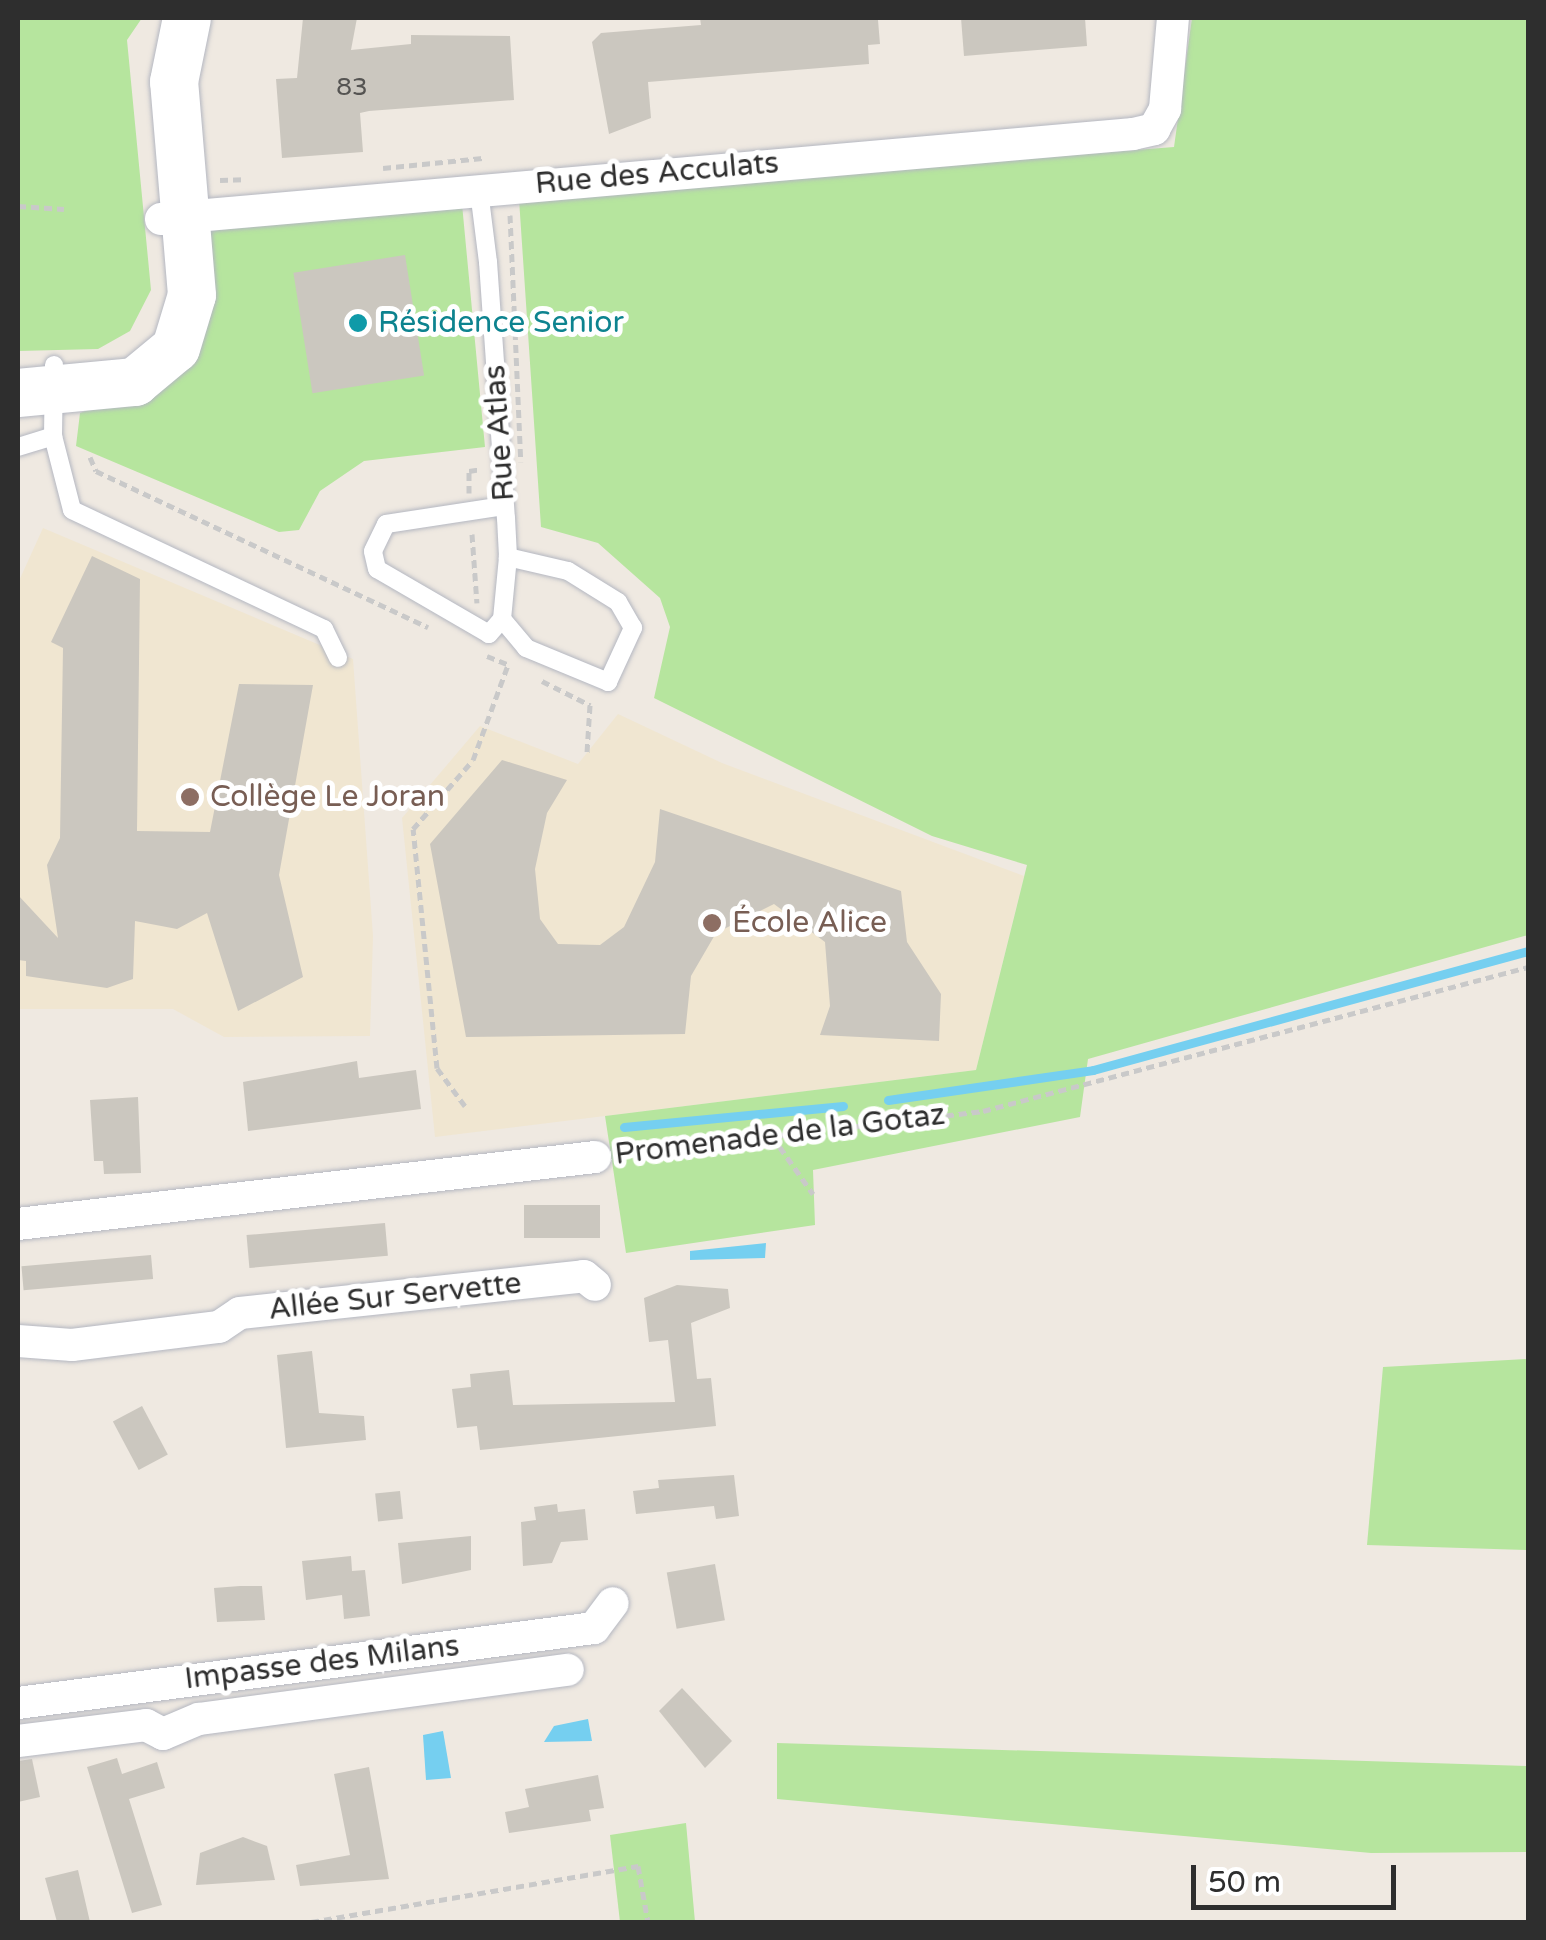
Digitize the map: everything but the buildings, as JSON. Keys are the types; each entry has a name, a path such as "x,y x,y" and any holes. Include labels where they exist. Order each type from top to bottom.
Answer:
{"main road":[{"path":"158,18 145,62 186,206"},
{"path":"39,390 135,382 176,348 192,294 174,82 187,18"}],"street":[{"name":"Rue des Acculats","path":"186,206 480,191 1154,129 1165,109 1173,18"},
{"name":"Promenade de la Gotaz","path":"18,1224 595,1157"},
{"name":"Allée Sur Servette","path":"18,1341 72,1345 218,1328 240,1312 584,1276 595,1285"},
{"name":"Impasse des Milans","path":"18,1703 576,1632 606,1620 613,1603"},
{"path":"18,1741 146,1725 164,1734 199,1719 568,1670"}],"lane":[{"name":"Rue Atlas","path":"480,191 508,557 502,620"},
{"path":"18,447 39,390"},
{"path":"39,390 72,510 324,629 338,658"},
{"path":"504,506 404,515 386,524 372,550 398,588 489,634 502,620 526,648 608,682 634,628 618,602 568,571 508,557"}],"path":[{"path":"368,174 486,158"},
{"path":"186,206 263,179"},
{"path":"18,206 64,209"},
{"path":"90,458 96,471 442,634"},
{"path":"474,650 590,705 587,752"},
{"path":"466,1106 437,1068 413,829 473,760 508,665"},
{"name":"Promenade de la Gotaz","path":"595,1157 983,1111 1528,967"},
{"path":"772,1136 814,1194"},
{"path":"310,1922 638,1866 648,1922"}],"shaded area":[{"name":"Collège Le Joran","path":"43,528 353,659 373,936 370,1036 224,1037 173,1009 18,1009 18,583"},
{"name":"École Alice","path":"618,714 722,763 1024,876 976,1070 435,1137 402,818 480,726 578,764"}],"green space":[{"path":"18,18 142,18 127,40 151,290 130,331 98,349 18,351"},
{"path":"1192,18 1528,18 1528,935 1088,1059 1080,1117 813,1170 815,1225 626,1253 605,1116 976,1070 1027,865 932,836 654,698 670,627 660,598 598,543 541,527 519,199 1174,147"},
{"path":"462,204 485,447 364,461 320,491 299,530 279,532 76,446 80,413 147,389 209,231"},
{"path":"1528,1359 1528,1550 1367,1545 1383,1367"},
{"path":"777,1743 1528,1766 1528,1852 1371,1853 777,1799"},
{"path":"686,1823 695,1922 620,1922 610,1835"}],"water":[{"path":"766,1243 765,1258 690,1260 690,1251"},
{"path":"588,1719 592,1741 544,1742 554,1726"},
{"path":"443,1731 451,1778 426,1780 423,1735"}],"waterway":[{"path":"888,1100 1093,1070 1528,951"},
{"path":"624,1127 843,1106"}],"place":[{"name":"Résidence Senior","path":"358,323"},
{"name":"Collège Le Joran","path":"190,797"},
{"name":"École Alice","path":"712,923"}]}
